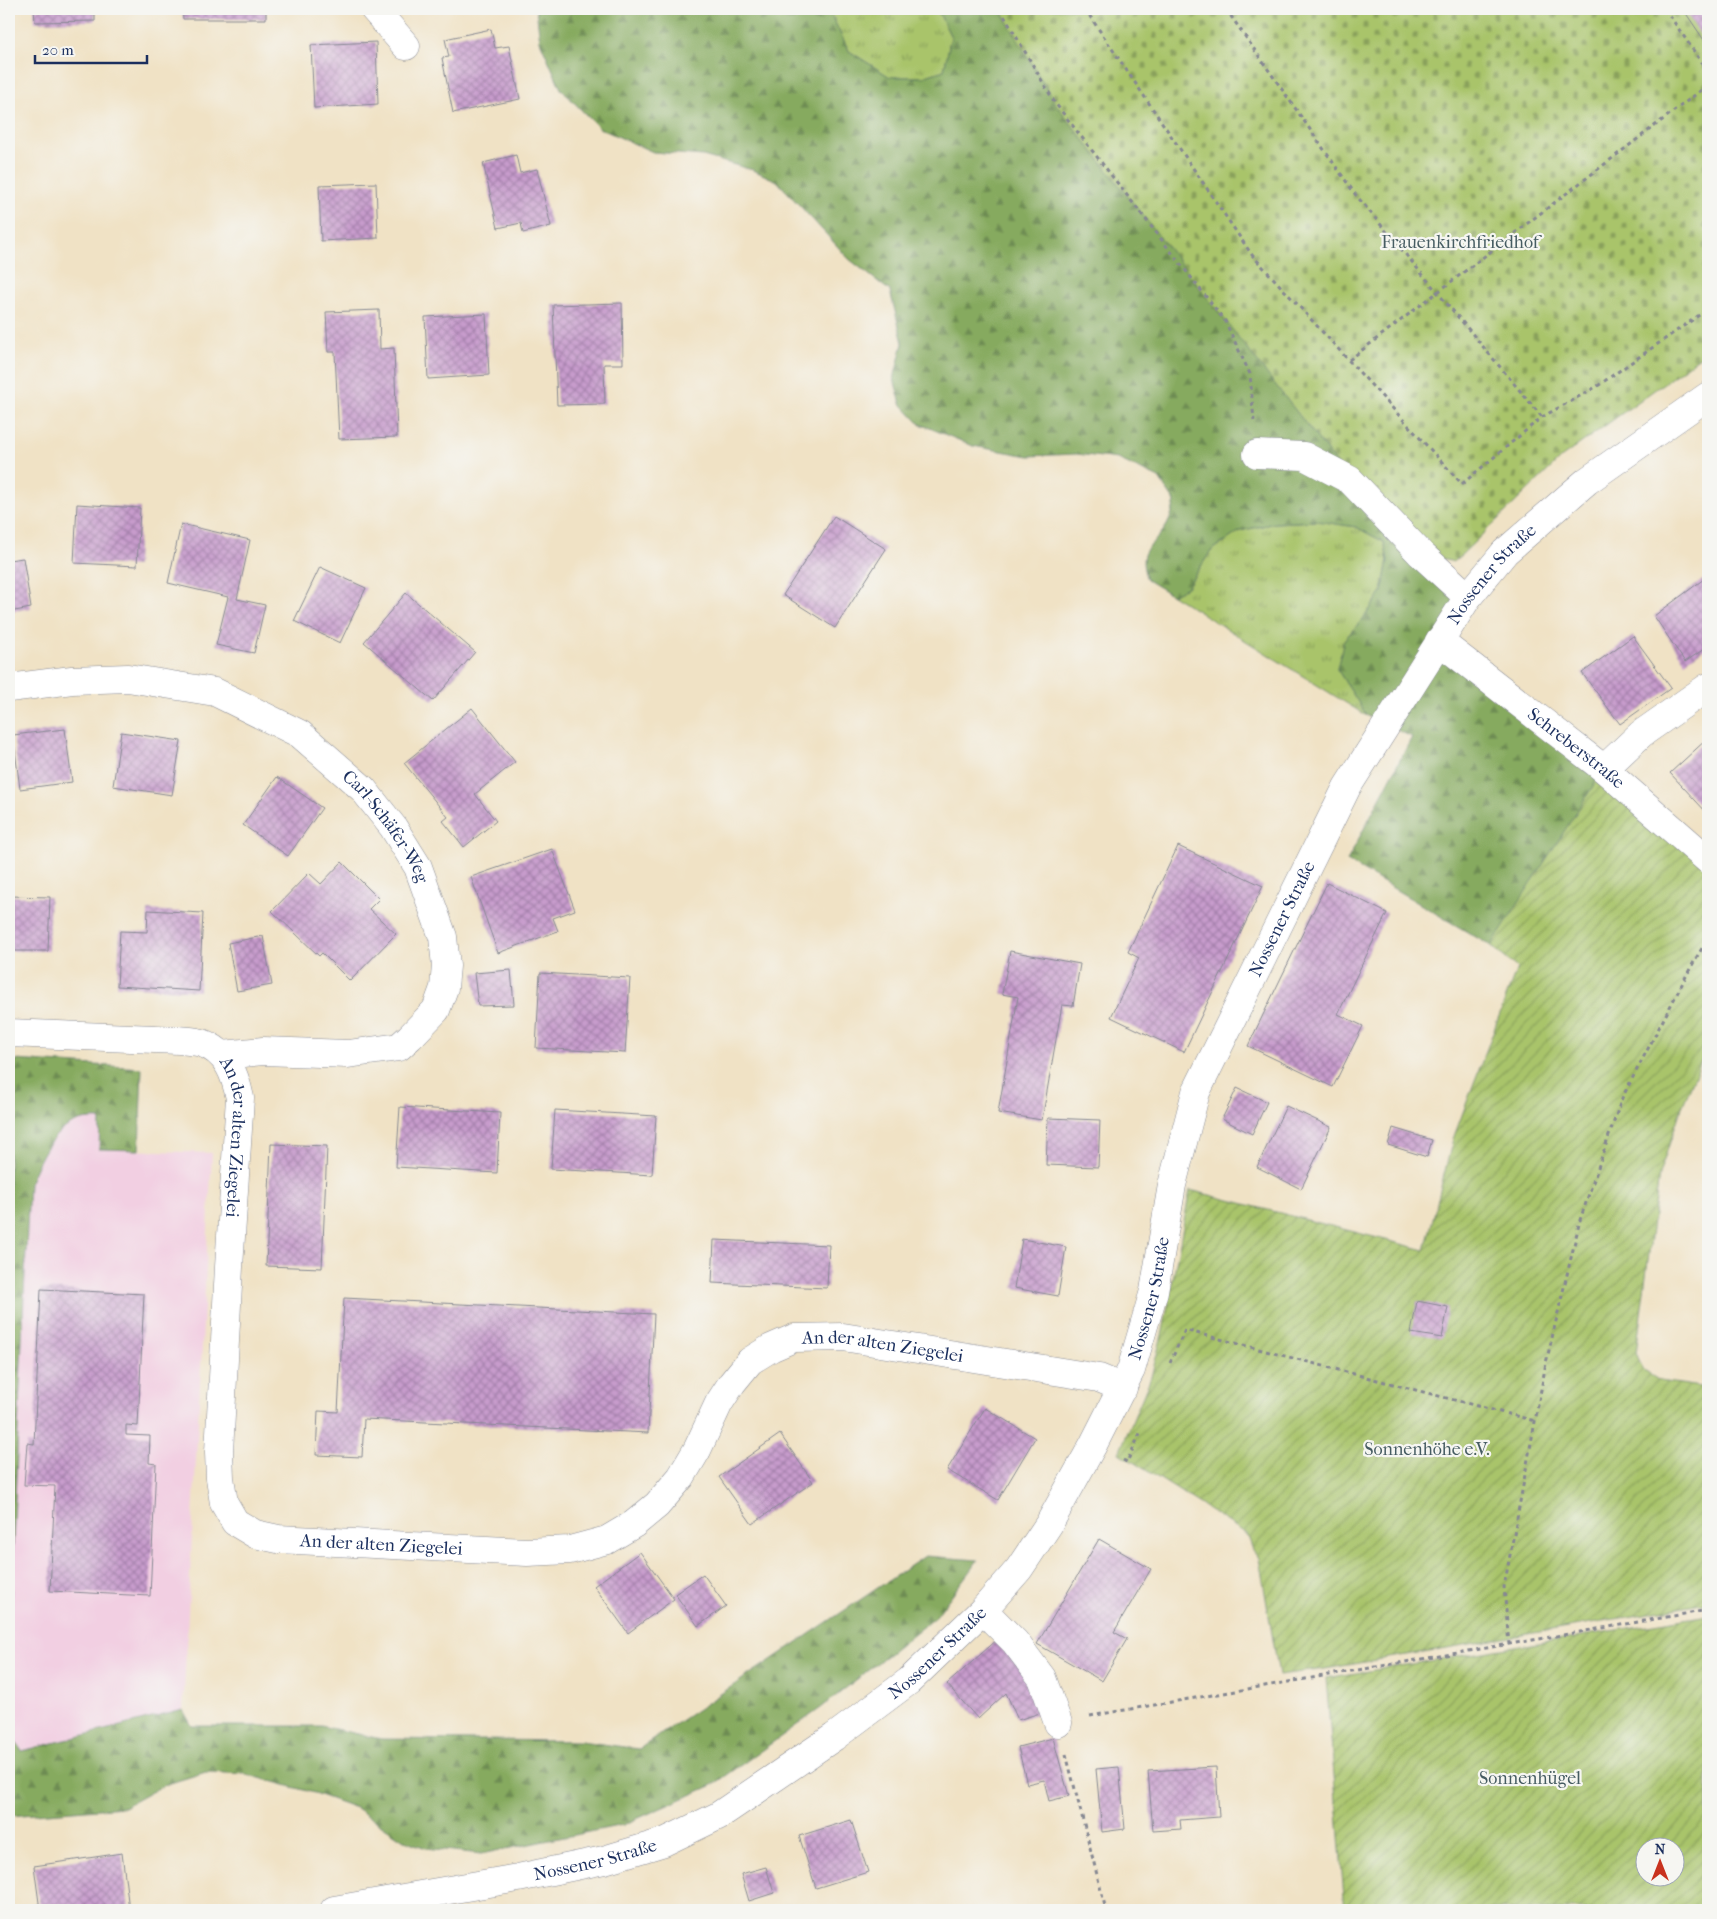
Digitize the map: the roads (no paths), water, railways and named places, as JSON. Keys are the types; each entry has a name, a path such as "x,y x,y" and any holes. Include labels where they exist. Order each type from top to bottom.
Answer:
{"street":[{"path":"374,9 406,46"},
{"name":"Nossener Straße","path":"334,1910 518,1878 585,1864 664,1842 718,1816 834,1737 909,1681 983,1610 1019,1569 1049,1524 1094,1445 1131,1370 1154,1291 1172,1186 1196,1092 1347,787 1468,597 1505,552 1587,481 1708,396"},
{"path":"1257,454 1304,456 1350,480 1421,554 1468,597"},
{"name":"Schreberstraße","path":"1440,642 1604,769 1708,860"},
{"name":"Carl-Schäfer-Weg","path":"9,688 72,680 128,678 214,692 300,734 356,782 393,827 418,868 443,937 446,966 444,988 436,1010 410,1037 399,1046 348,1054 262,1051 223,1055"},
{"path":"1604,769 1641,734 1708,686"},
{"name":"An der alten Ziegelei","path":"9,1033 179,1040 202,1043 223,1055 235,1076 240,1098 219,1452 220,1478 224,1504 235,1522 255,1534 278,1538 527,1552 570,1550 606,1540 634,1524 657,1505 681,1477 698,1450 719,1403 750,1361 778,1344 794,1338 843,1337 1099,1378 1123,1388"},
{"path":"983,1610 1015,1642 1042,1678 1058,1723"}],"park label":[{"name":"Frauenkirchfriedhof","path":"1460,242"},
{"name":"Sonnenhöhe e.V.","path":"1427,1449"},
{"name":"Sonnenhügel","path":"1530,1778"}]}
